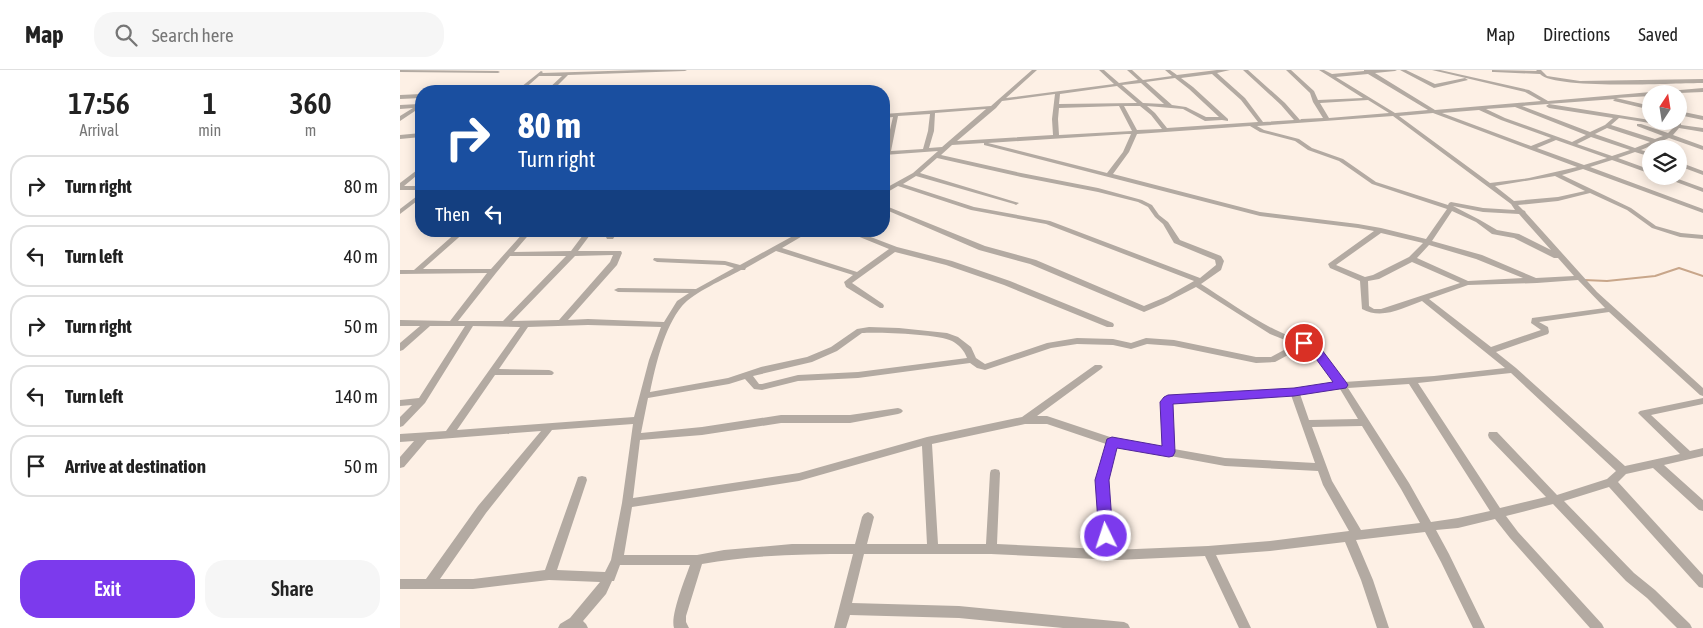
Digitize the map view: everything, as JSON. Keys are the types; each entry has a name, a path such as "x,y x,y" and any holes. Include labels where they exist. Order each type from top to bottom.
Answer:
{"street":[{"path":"526,85 544,70"},
{"path":"537,75 685,70"},
{"path":"890,189 915,174 1035,70"},
{"path":"1101,70 1153,114 1165,130"},
{"path":"1129,70 1170,106"},
{"path":"1167,70 1178,76 1223,118 1235,126"},
{"path":"1002,100 1228,70"},
{"path":"1246,70 1283,104 1298,121"},
{"path":"1288,70 1310,90 1328,119"},
{"path":"1321,70 1392,113 1514,203 1609,310 1675,366 1703,393"},
{"path":"1330,76 1395,70"},
{"path":"1402,70 1433,85 1468,79"},
{"path":"1434,70 1526,91 1548,103"},
{"path":"1484,70 1540,72 1552,80 1580,83 1703,82"},
{"path":"400,71 498,72"},
{"path":"1368,71 1433,110 1473,128 1703,210"},
{"path":"1213,72 1243,99 1260,123"},
{"path":"555,85 567,74"},
{"path":"1688,91 1701,90"},
{"path":"1056,137 1058,92"},
{"path":"952,143 1235,126 1642,95"},
{"path":"400,97 415,96"},
{"path":"1316,102 1367,98"},
{"path":"1606,98 1642,106"},
{"path":"1618,101 1618,118"},
{"path":"1537,103 1618,118 1642,120"},
{"path":"1057,106 1121,106 1141,104 1170,106 1191,110 1205,119 1223,118"},
{"path":"1514,105 1553,121 1642,152"},
{"path":"400,107 415,106"},
{"path":"1121,106 1135,131"},
{"path":"890,116 994,107"},
{"path":"1478,108 1642,169"},
{"path":"400,120 415,109"},
{"path":"925,150 932,131 933,111"},
{"path":"400,114 408,114"},
{"path":"890,136 896,115"},
{"path":"1688,115 1703,118"},
{"path":"1572,144 1607,126 1618,118"},
{"path":"1618,118 1703,148"},
{"path":"1545,123 1553,121"},
{"path":"1250,124 1262,131 1297,140 1310,149 1341,160 1364,178 1380,186 1451,208 1478,221 1495,232 1516,236 1562,258"},
{"path":"1530,128 1537,126"},
{"path":"1607,126 1651,140"},
{"path":"1688,126 1703,130"},
{"path":"1657,140 1669,136 1674,130"},
{"path":"1109,175 1126,152 1135,131"},
{"path":"400,136 415,135"},
{"path":"1532,148 1556,138"},
{"path":"976,142 1260,214 1381,230 1479,257 1537,281"},
{"path":"1488,185 1521,182 1584,167 1642,147"},
{"path":"890,153 944,149"},
{"path":"890,210 982,248 1041,265 1138,308 1148,308 1198,282 1218,268 1220,261 1218,258 1177,241 1166,223 1157,216 1150,206 1140,202 1098,190 937,156"},
{"path":"1687,167 1703,173"},
{"path":"400,187 415,174"},
{"path":"915,174 1016,203"},
{"path":"1555,174 1636,213 1654,227 1680,235 1703,237"},
{"path":"898,184 973,209 1048,222 1198,282 1273,332 1315,349 1342,385 1428,528 1479,628"},
{"path":"1687,184 1703,190"},
{"path":"400,187 415,188"},
{"path":"1514,203 1558,200 1591,191"},
{"path":"400,212 415,200"},
{"path":"1433,202 1483,210 1523,212"},
{"path":"1381,230 1332,264 1364,280 1376,277 1412,258 1428,242 1451,208"},
{"path":"417,271 455,237"},
{"path":"453,322 493,271 524,237"},
{"path":"506,323 573,253 585,237"},
{"path":"573,626 602,590 617,560 643,396 666,325 680,303 697,291 798,237"},
{"path":"863,237 894,249 956,265 1110,325"},
{"path":"777,249 857,274"},
{"path":"880,306 849,285 848,282 894,249"},
{"path":"510,254 618,253 614,263 561,323"},
{"path":"1412,258 1467,283"},
{"path":"657,260 724,263 742,268"},
{"path":"400,272 493,271"},
{"path":"1364,280 1365,307 1372,311 1382,312 1425,299 1467,283 1579,278"},
{"path":"618,290 697,291"},
{"path":"1425,299 1513,370 1623,471"},
{"path":"1489,351 1545,332 1545,329 1535,323 1535,320 1609,310"},
{"path":"400,323 666,325"},
{"path":"400,348 428,323"},
{"path":"400,422 422,401 471,323"},
{"path":"450,432 526,324"},
{"path":"643,396 729,381 761,370 813,359 834,349 855,334 868,330 944,335 955,339 968,349 972,360 985,367 1050,345 1083,341 1113,342 1131,346 1146,341 1174,343 1253,360 1268,360 1304,343"},
{"path":"747,375 757,387 762,387 798,378 858,374 972,360"},
{"path":"1025,420 1098,367"},
{"path":"1169,452 1166,402 1168,400 1294,392 1342,385 1434,380 1513,370"},
{"path":"494,372 549,373"},
{"path":"1411,380 1497,513 1514,535 1598,628"},
{"path":"1294,392 1321,466 1354,537 1383,628"},
{"path":"400,403 422,401"},
{"path":"1688,455 1643,413 1703,401"},
{"path":"635,437 702,431 781,419 850,419 898,411"},
{"path":"400,438 450,432 638,420"},
{"path":"627,503 799,477 927,441 1025,420 1047,420 1112,442 1225,462 1321,466"},
{"path":"1306,424 1365,422"},
{"path":"430,583 460,539 501,486 528,456 549,427"},
{"path":"1494,435 1630,576 1652,594 1686,628"},
{"path":"400,464 424,436"},
{"path":"927,441 933,550"},
{"path":"1107,554 1102,480 1112,442"},
{"path":"617,560 697,560 792,549 861,551 991,550 1107,554 1208,551 1354,537 1458,523 1556,499 1611,482 1623,471 1703,452"},
{"path":"1654,463 1703,507"},
{"path":"991,550 995,472"},
{"path":"550,575 582,480"},
{"path":"1611,482 1703,583"},
{"path":"840,628 861,551 868,517"},
{"path":"1208,551 1245,628"},
{"path":"683,628 679,624 680,616 697,560"},
{"path":"400,584 473,584 550,575 610,576"},
{"path":"846,608 960,612 1124,628"}],"waterway":[{"path":"1584,280 1607,281 1655,276 1679,268 1703,276"}],"route":[{"path":"1106,536 1102,480 1112,442 1169,452 1166,402 1168,400 1294,392 1342,385 1315,349 1304,343"}]}
